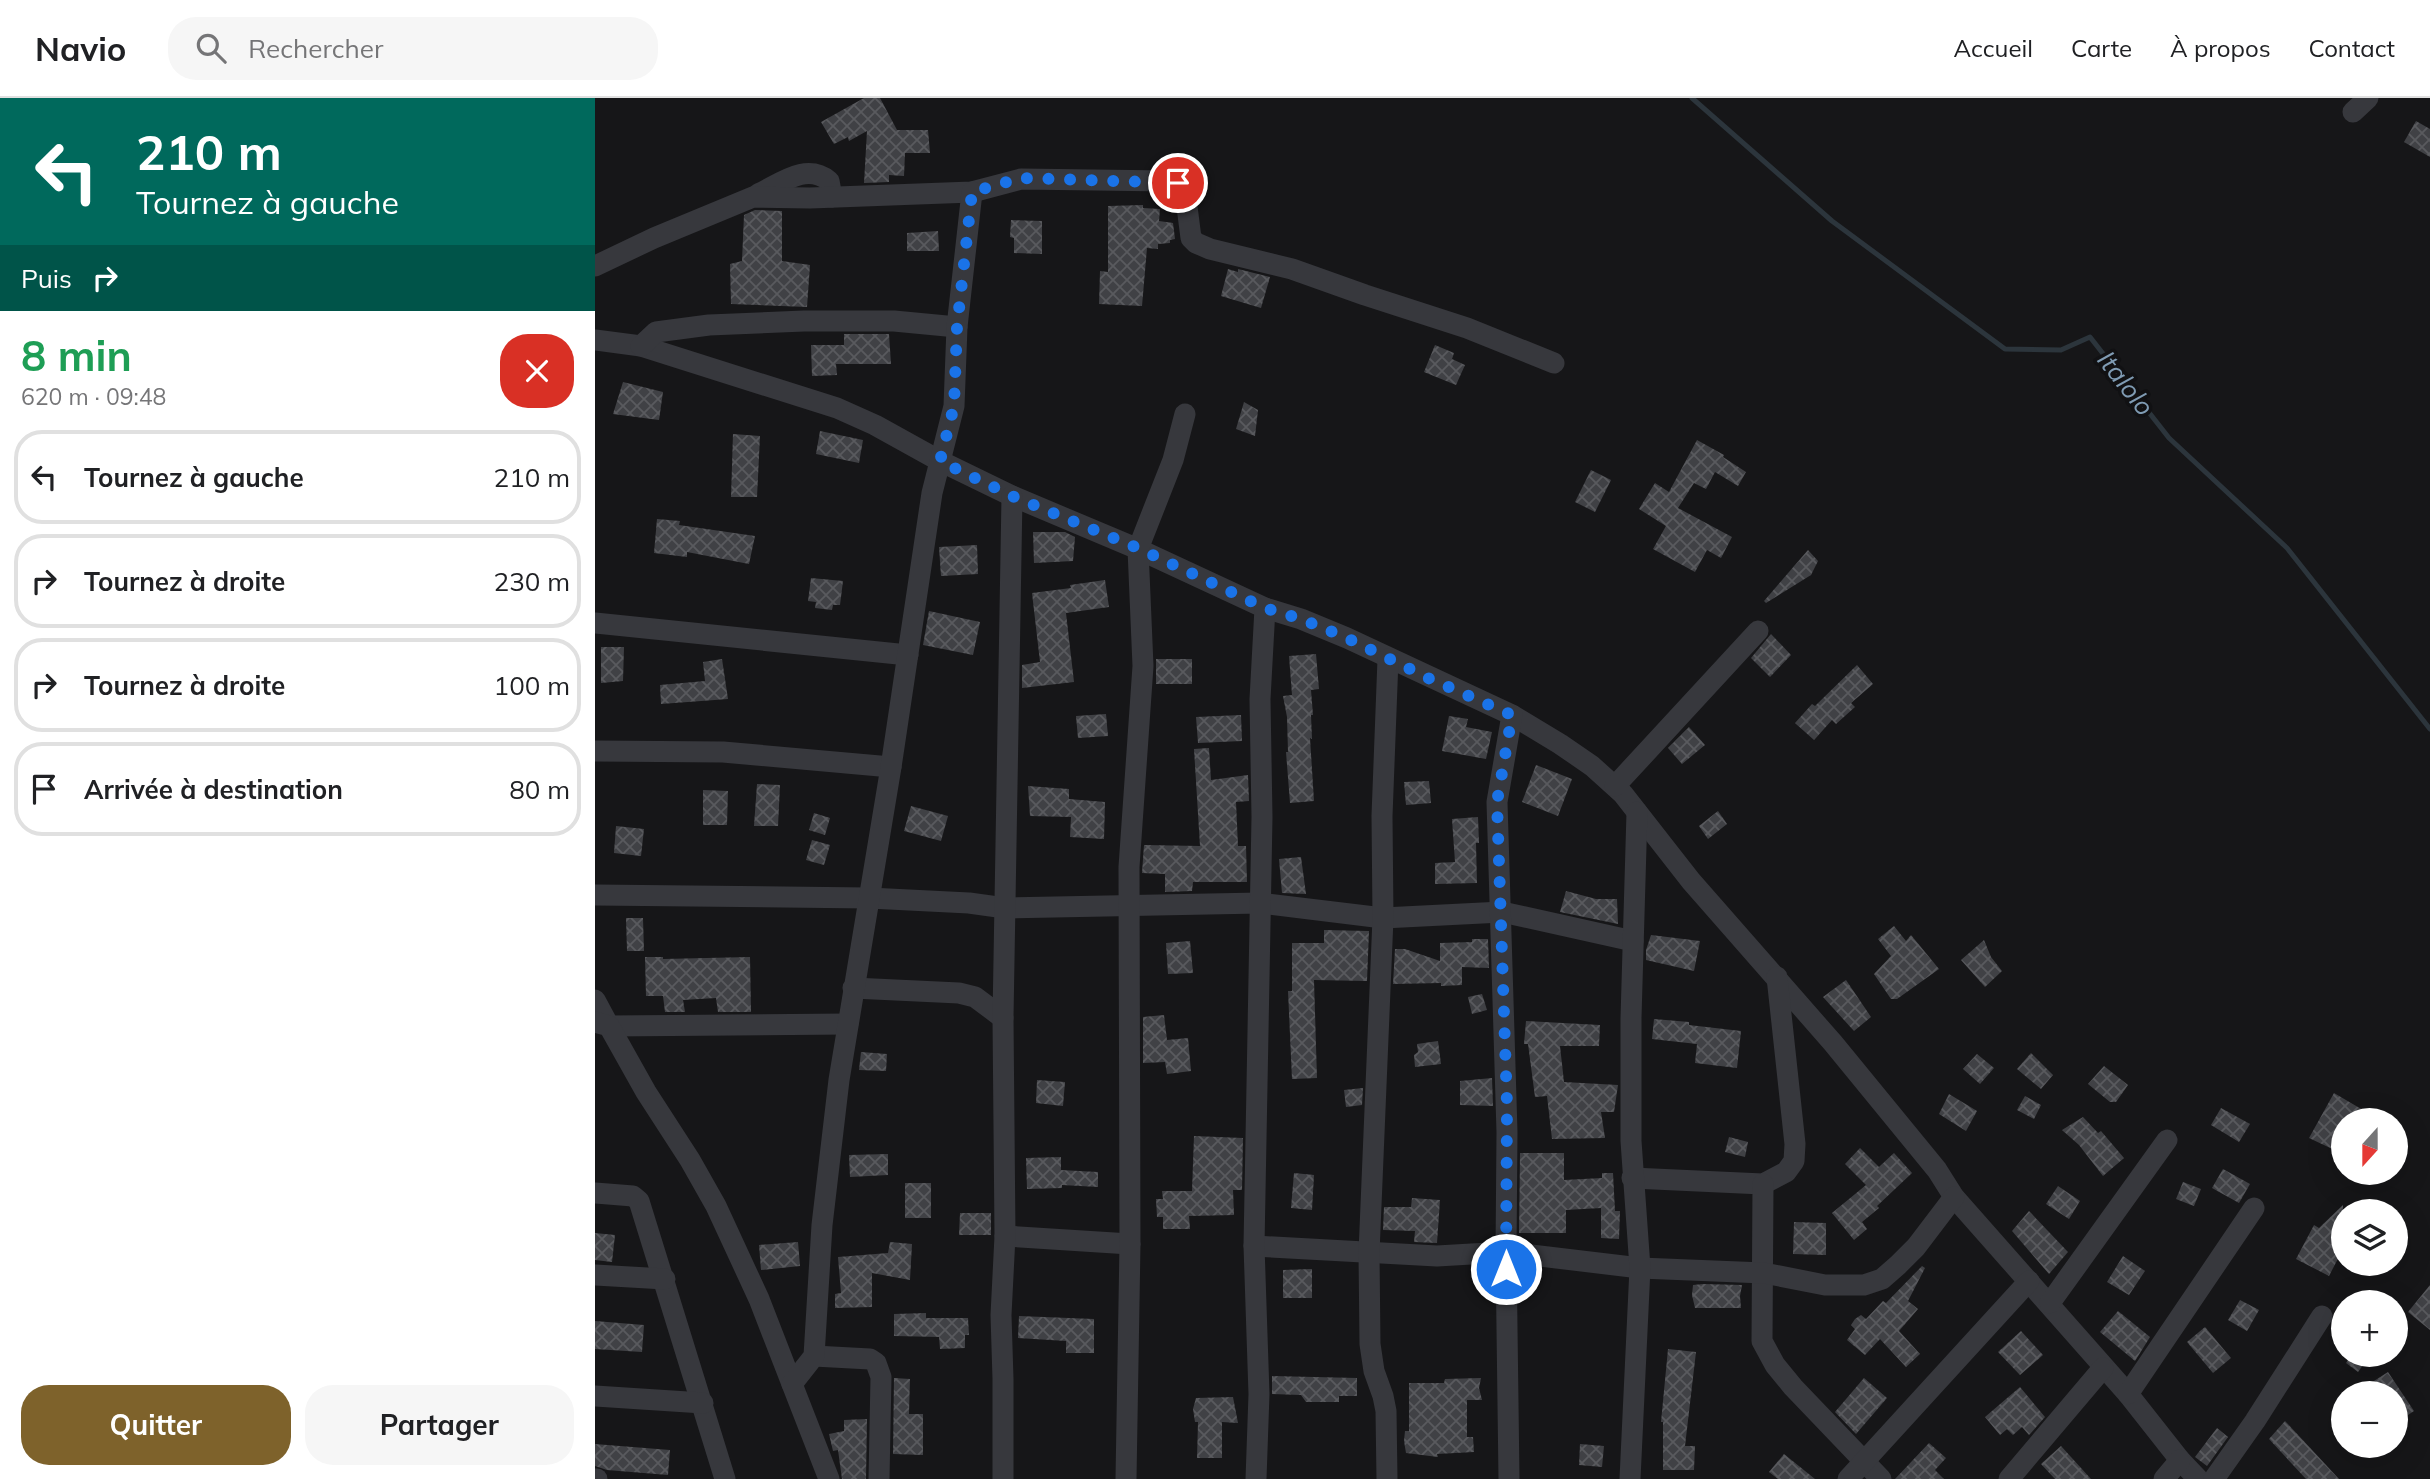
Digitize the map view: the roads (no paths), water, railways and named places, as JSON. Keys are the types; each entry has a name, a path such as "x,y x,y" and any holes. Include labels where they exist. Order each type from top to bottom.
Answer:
{"street":[{"path":"595,267 655,238 753,197 972,192 1021,178 1178,183 1185,191 1188,230 1196,243 1210,249 1292,269 1467,328 1554,363"},
{"path":"792,1384 814,1356 822,1225 839,1080 891,767 932,494 954,406 957,327 972,192"},
{"path":"641,346 656,331 709,326 804,321 894,321 957,327"},
{"path":"595,340 641,346 837,408 876,425 940,461 1012,496 1138,548 1265,608 1313,623 1512,715 1592,766 1615,786 1691,881 1777,977 1928,1160 1954,1197 2050,1303 2198,1479"},
{"path":"1126,1479 1130,1244 1129,867 1143,666 1138,548 1173,460 1185,414"},
{"path":"1003,1479 1000,1315 1005,1236 1003,1018 1012,496"},
{"path":"1256,1479 1259,1394 1254,1246 1260,902 1260,699 1265,608"},
{"path":"595,623 908,655"},
{"path":"1615,786 1758,631"},
{"path":"1387,1479 1386,1411 1374,1371 1369,1332 1369,1253 1383,918 1382,816 1388,659"},
{"path":"1509,1479 1507,1132 1497,802 1512,715"},
{"path":"595,751 723,752 891,767"},
{"path":"1630,1479 1640,1268 1632,1178 1631,1045 1637,812"},
{"path":"595,895 869,898 969,903 1005,908 1260,902 1383,918 1502,912 1633,941"},
{"path":"1632,1178 1763,1184 1786,1172 1794,1161 1795,1144 1777,977"},
{"path":"853,988 959,993 975,997 1003,1018"},
{"path":"595,1000 602,1024 690,1160 716,1206 759,1299 829,1479"},
{"path":"602,1024 848,1024"},
{"path":"2050,1303 2167,1140"},
{"path":"1763,1184 1762,1341 1775,1365 1793,1387 1881,1479"},
{"path":"595,1193 637,1199 665,1279 725,1479"},
{"path":"1254,1246 1437,1256 1506,1252 1640,1268 1764,1273 1825,1285 1864,1285 1882,1279 1916,1247 1954,1197"},
{"path":"2128,1394 2254,1208"},
{"path":"1005,1236 1130,1244"},
{"path":"595,1275 665,1279"},
{"path":"1848,1479 2029,1280"},
{"path":"2214,1479 2255,1421 2322,1316"},
{"path":"814,1356 870,1359 876,1363 881,1377 879,1479"},
{"path":"2009,1479 2103,1368"},
{"path":"595,1396 703,1403"},
{"path":"2164,1479 2180,1460"}],"waterway":[{"name":"Italolo","path":"1692,98 1832,221 2005,349 2061,350 2090,337 2169,438 2287,548 2430,729"}]}
